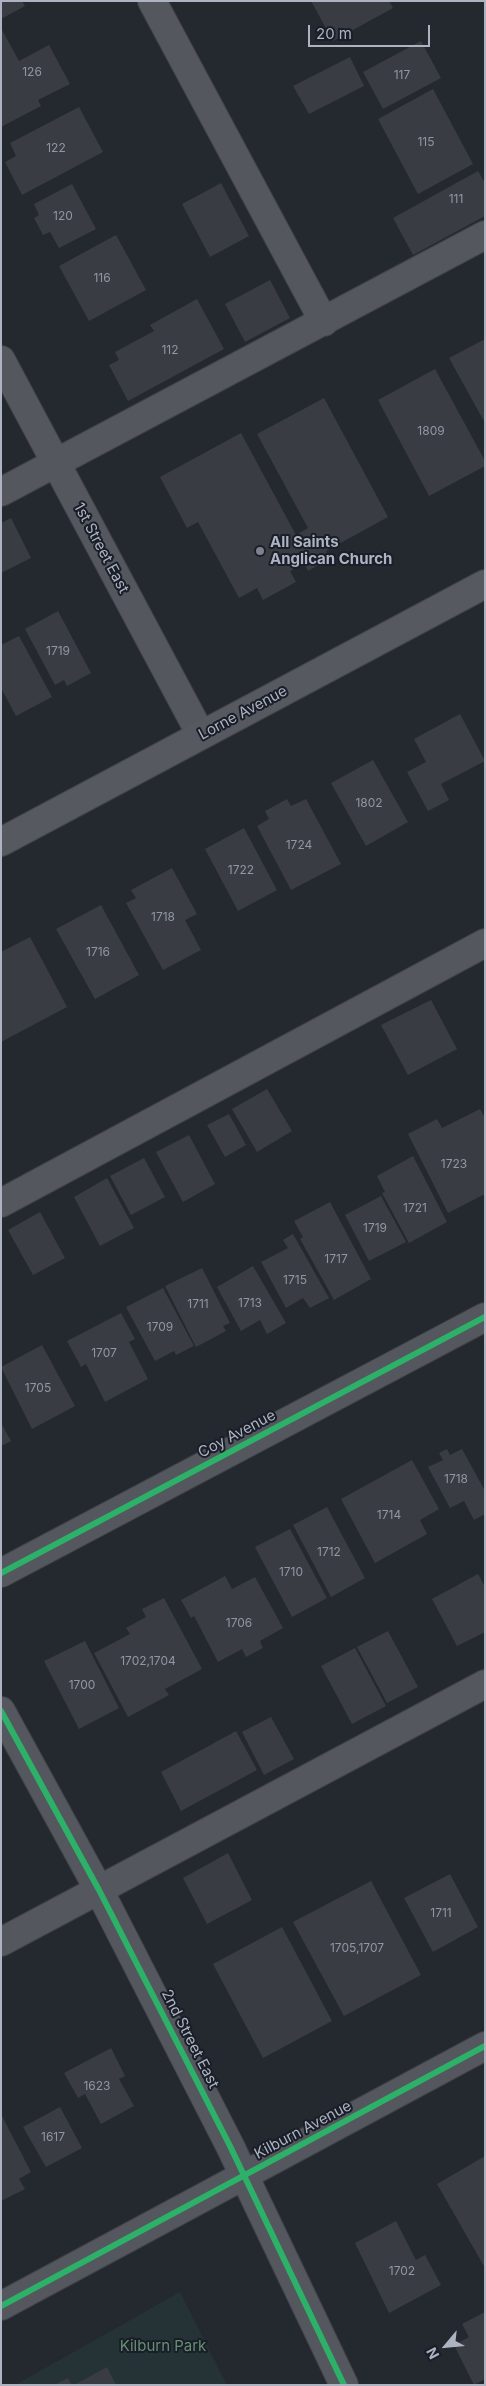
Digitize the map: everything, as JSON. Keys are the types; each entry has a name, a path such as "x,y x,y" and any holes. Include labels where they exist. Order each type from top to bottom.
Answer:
{"main road":[{"name":"Lorne Avenue","path":"1,842 485,584"}],"street":[{"path":"152,1 324,322"},
{"path":"1,492 485,235"},
{"name":"1st Street East","path":"1,360 201,735"},
{"path":"1,1203 485,943"},
{"name":"Coy Avenue","path":"1,1573 485,1317"},
{"path":"1,1942 485,1684"},
{"name":"2nd Street East","path":"1,1711 99,1890 245,2175 344,2385"},
{"name":"Kilburn Avenue","path":"1,2306 485,2046"}],"green space":[{"name":"Kilburn Park","path":"180,2292 227,2385 15,2385"}],"building":[{"path":"1,1 22,1 25,6 1,19"},
{"path":"311,1 389,1 393,8 333,41"},
{"path":"1,28 19,61 49,45 70,84 38,100 41,106 1,127"},
{"path":"421,41 441,78 383,109 363,72"},
{"path":"350,57 364,86 309,114 293,86"},
{"path":"433,89 473,164 418,194 378,119"},
{"path":"79,107 103,152 22,195 5,162 16,156 10,143"},
{"path":"478,171 485,183 485,216 413,255 393,218"},
{"path":"221,183 249,236 210,257 182,204"},
{"path":"72,184 96,229 59,248 50,232 43,235 34,218 39,215 34,204"},
{"path":"116,235 146,290 89,321 59,266"},
{"path":"270,280 290,318 245,342 225,304"},
{"path":"197,299 224,349 128,401 109,365 119,360 115,352 154,331 150,325"},
{"path":"485,339 485,423 449,358"},
{"path":"435,369 485,461 485,466 429,496 378,400"},
{"path":"324,398 388,517 326,551 330,558 308,571 304,563 290,571 296,582 263,600 257,588 239,598 198,522 187,528 160,477 241,433 296,535 308,528 257,434"},
{"path":"11,518 31,558 1,573 1,523"},
{"path":"58,611 91,673 67,686 64,680 55,685 25,629"},
{"path":"19,636 52,697 16,716 1,688 1,645"},
{"path":"460,714 485,761 441,784 449,800 428,811 407,772 426,762 414,739"},
{"path":"373,760 408,822 366,846 331,783"},
{"path":"287,799 291,806 306,799 341,864 291,890 257,826 269,819 265,811"},
{"path":"244,828 277,890 238,911 205,849"},
{"path":"172,868 197,914 185,920 201,950 163,970 126,903 136,898 131,890"},
{"path":"101,905 139,975 95,999 56,929"},
{"path":"30,937 67,1007 1,1042 1,952"},
{"path":"431,1000 457,1049 408,1075 381,1025"},
{"path":"267,1089 292,1131 257,1152 232,1109"},
{"path":"480,1109 485,1118 485,1194 448,1213 408,1134 437,1119 442,1128"},
{"path":"229,1114 246,1145 225,1157 207,1125"},
{"path":"189,1135 215,1184 183,1202 156,1152"},
{"path":"413,1156 447,1222 409,1243 382,1193 385,1192 377,1176"},
{"path":"144,1158 165,1197 131,1215 110,1176"},
{"path":"107,1178 134,1228 100,1246 74,1197"},
{"path":"381,1196 406,1242 369,1261 345,1215"},
{"path":"330,1202 371,1279 334,1300 300,1239 303,1237 294,1221"},
{"path":"40,1212 65,1258 33,1275 8,1230"},
{"path":"293,1234 329,1298 310,1308 303,1298 286,1308 261,1262 288,1248 283,1240"},
{"path":"253,1266 286,1323 267,1334 260,1320 241,1331 217,1287"},
{"path":"202,1268 230,1323 223,1326 226,1331 196,1347 165,1286"},
{"path":"163,1288 194,1346 176,1355 174,1351 155,1361 126,1307"},
{"path":"121,1313 135,1339 129,1342 148,1379 105,1402 86,1364 81,1367 67,1341"},
{"path":"42,1345 75,1406 32,1429 1,1367"},
{"path":"1,1423 11,1441 1,1446"},
{"path":"447,1449 450,1455 462,1449 485,1491 485,1514 474,1520 464,1501 450,1508 428,1467 443,1460 439,1453"},
{"path":"412,1460 439,1509 420,1520 427,1534 375,1563 341,1499"},
{"path":"327,1507 365,1578 331,1597 293,1525"},
{"path":"290,1529 327,1598 292,1617 255,1547"},
{"path":"478,1574 485,1587 485,1632 457,1646 432,1599"},
{"path":"225,1576 232,1589 255,1577 283,1628 260,1641 263,1648 246,1657 242,1649 218,1662 194,1616 191,1618 181,1600"},
{"path":"164,1598 202,1669 165,1689 169,1695 128,1717 94,1653 130,1634 126,1628 146,1617 142,1609"},
{"path":"388,1631 418,1687 387,1703 357,1647"},
{"path":"85,1641 119,1708 79,1729 44,1661"},
{"path":"355,1648 386,1706 352,1724 321,1666"},
{"path":"271,1717 294,1759 264,1775 242,1732"},
{"path":"236,1731 257,1770 181,1811 161,1772"},
{"path":"228,1853 252,1900 207,1924 183,1878"},
{"path":"450,1874 478,1927 433,1952 404,1898"},
{"path":"371,1881 421,1975 344,2016 293,1922"},
{"path":"282,1927 332,2021 263,2058 213,1964"},
{"path":"111,2048 125,2076 119,2079 134,2106 101,2124 85,2094 78,2098 64,2073"},
{"path":"60,2107 82,2148 46,2167 23,2127"},
{"path":"1,2114 31,2172 19,2179 25,2189 1,2201"},
{"path":"485,2156 485,2268 437,2184"},
{"path":"396,2221 416,2260 425,2255 441,2285 389,2313 355,2243"},
{"path":"485,2312 485,2379 474,2385 454,2345 469,2337 462,2324"},
{"path":"107,2367 116,2385 74,2385"},
{"path":"68,2378 72,2385 54,2385"}],"cycle path":[{"path":"1,1573 485,1317"},
{"path":"1,1711 99,1890 230,2146 344,2385"},
{"path":"1,2306 485,2046"}],"place":[{"name":"All Saints Anglican Church","path":"260,551"}]}
